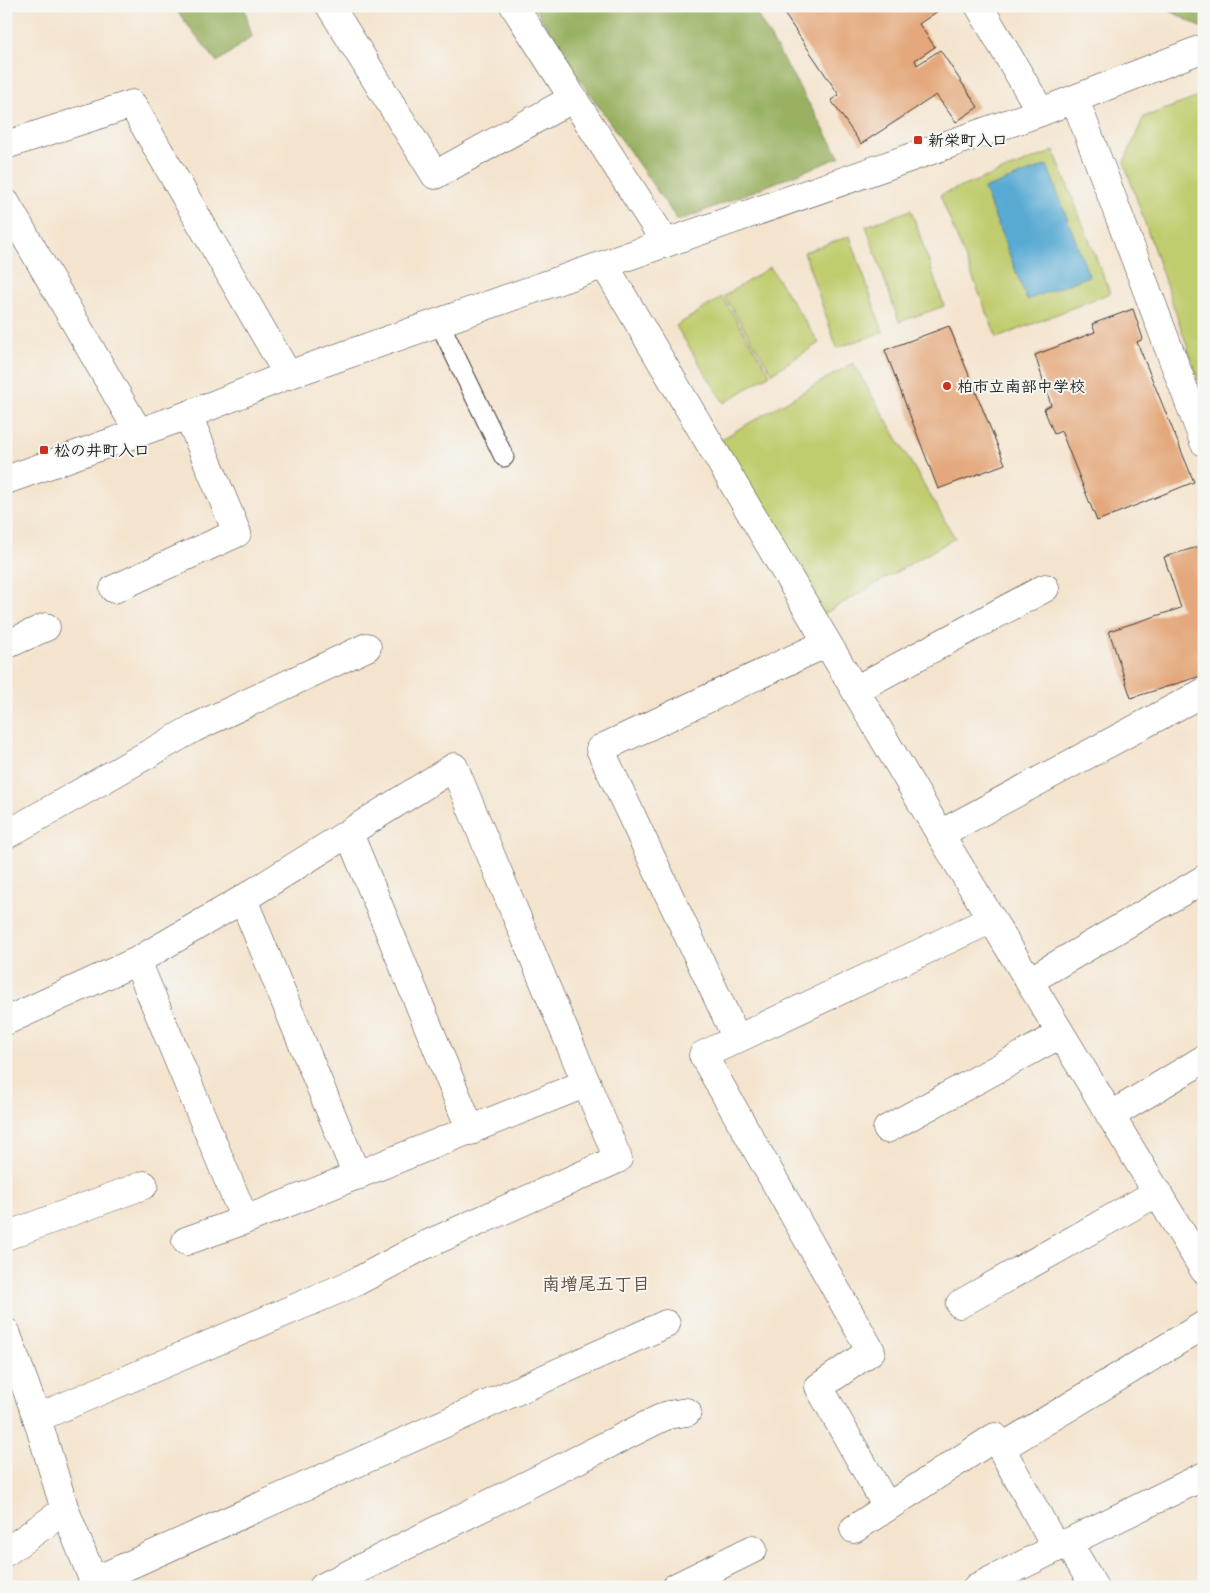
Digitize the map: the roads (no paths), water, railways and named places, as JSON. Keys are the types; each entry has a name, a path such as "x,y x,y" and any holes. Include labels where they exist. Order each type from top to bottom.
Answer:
{"street":[{"path":"330,6 435,175 572,99"},
{"path":"514,6 666,243"},
{"path":"979,6 1041,112"},
{"path":"6,480 138,431 188,415 288,375 605,266 1041,112 1204,48"},
{"path":"1075,99 1204,442"},
{"path":"6,145 132,104 288,375"},
{"path":"6,203 138,431"},
{"path":"605,266 940,834 1110,1116 1201,1258"},
{"path":"114,589 237,534 188,415"},
{"path":"854,690 1045,588"},
{"path":"6,645 46,627"},
{"path":"737,1039 600,749 827,643"},
{"path":"6,835 194,728 368,647"},
{"path":"940,834 1204,692"},
{"path":"6,1021 137,961 243,899 454,767 618,1158 422,1247 356,1282 37,1418"},
{"path":"349,833 471,1131"},
{"path":"1029,981 1204,879"},
{"path":"243,899 357,1176"},
{"path":"887,1507 819,1388 871,1351 703,1055 992,919"},
{"path":"137,961 245,1220"},
{"path":"887,1129 1061,1034"},
{"path":"1110,1116 1204,1058"},
{"path":"186,1240 245,1220 587,1083"},
{"path":"6,1236 144,1185"},
{"path":"960,1304 1158,1192"},
{"path":"7,1337 37,1418 65,1510 95,1584 666,1324"},
{"path":"1001,1448 1204,1325"},
{"path":"322,1587 527,1489 657,1420 687,1412"},
{"path":"854,1529 995,1437 1062,1545 1094,1587"},
{"path":"977,1587 1202,1479"},
{"path":"6,1552 65,1510"},
{"path":"676,1587 753,1549"}],"lane":[{"path":"439,322 504,457"}],"water":[{"path":"1047,165 1089,276 1027,300 984,189"}],"place":[{"name":"新栄町入口","path":"918,140"},
{"name":"柏市立南部中学校","path":"947,386"},
{"name":"松の井町入口","path":"44,450"}],"district":[{"name":"南増尾五丁目","path":"596,1284"}]}
